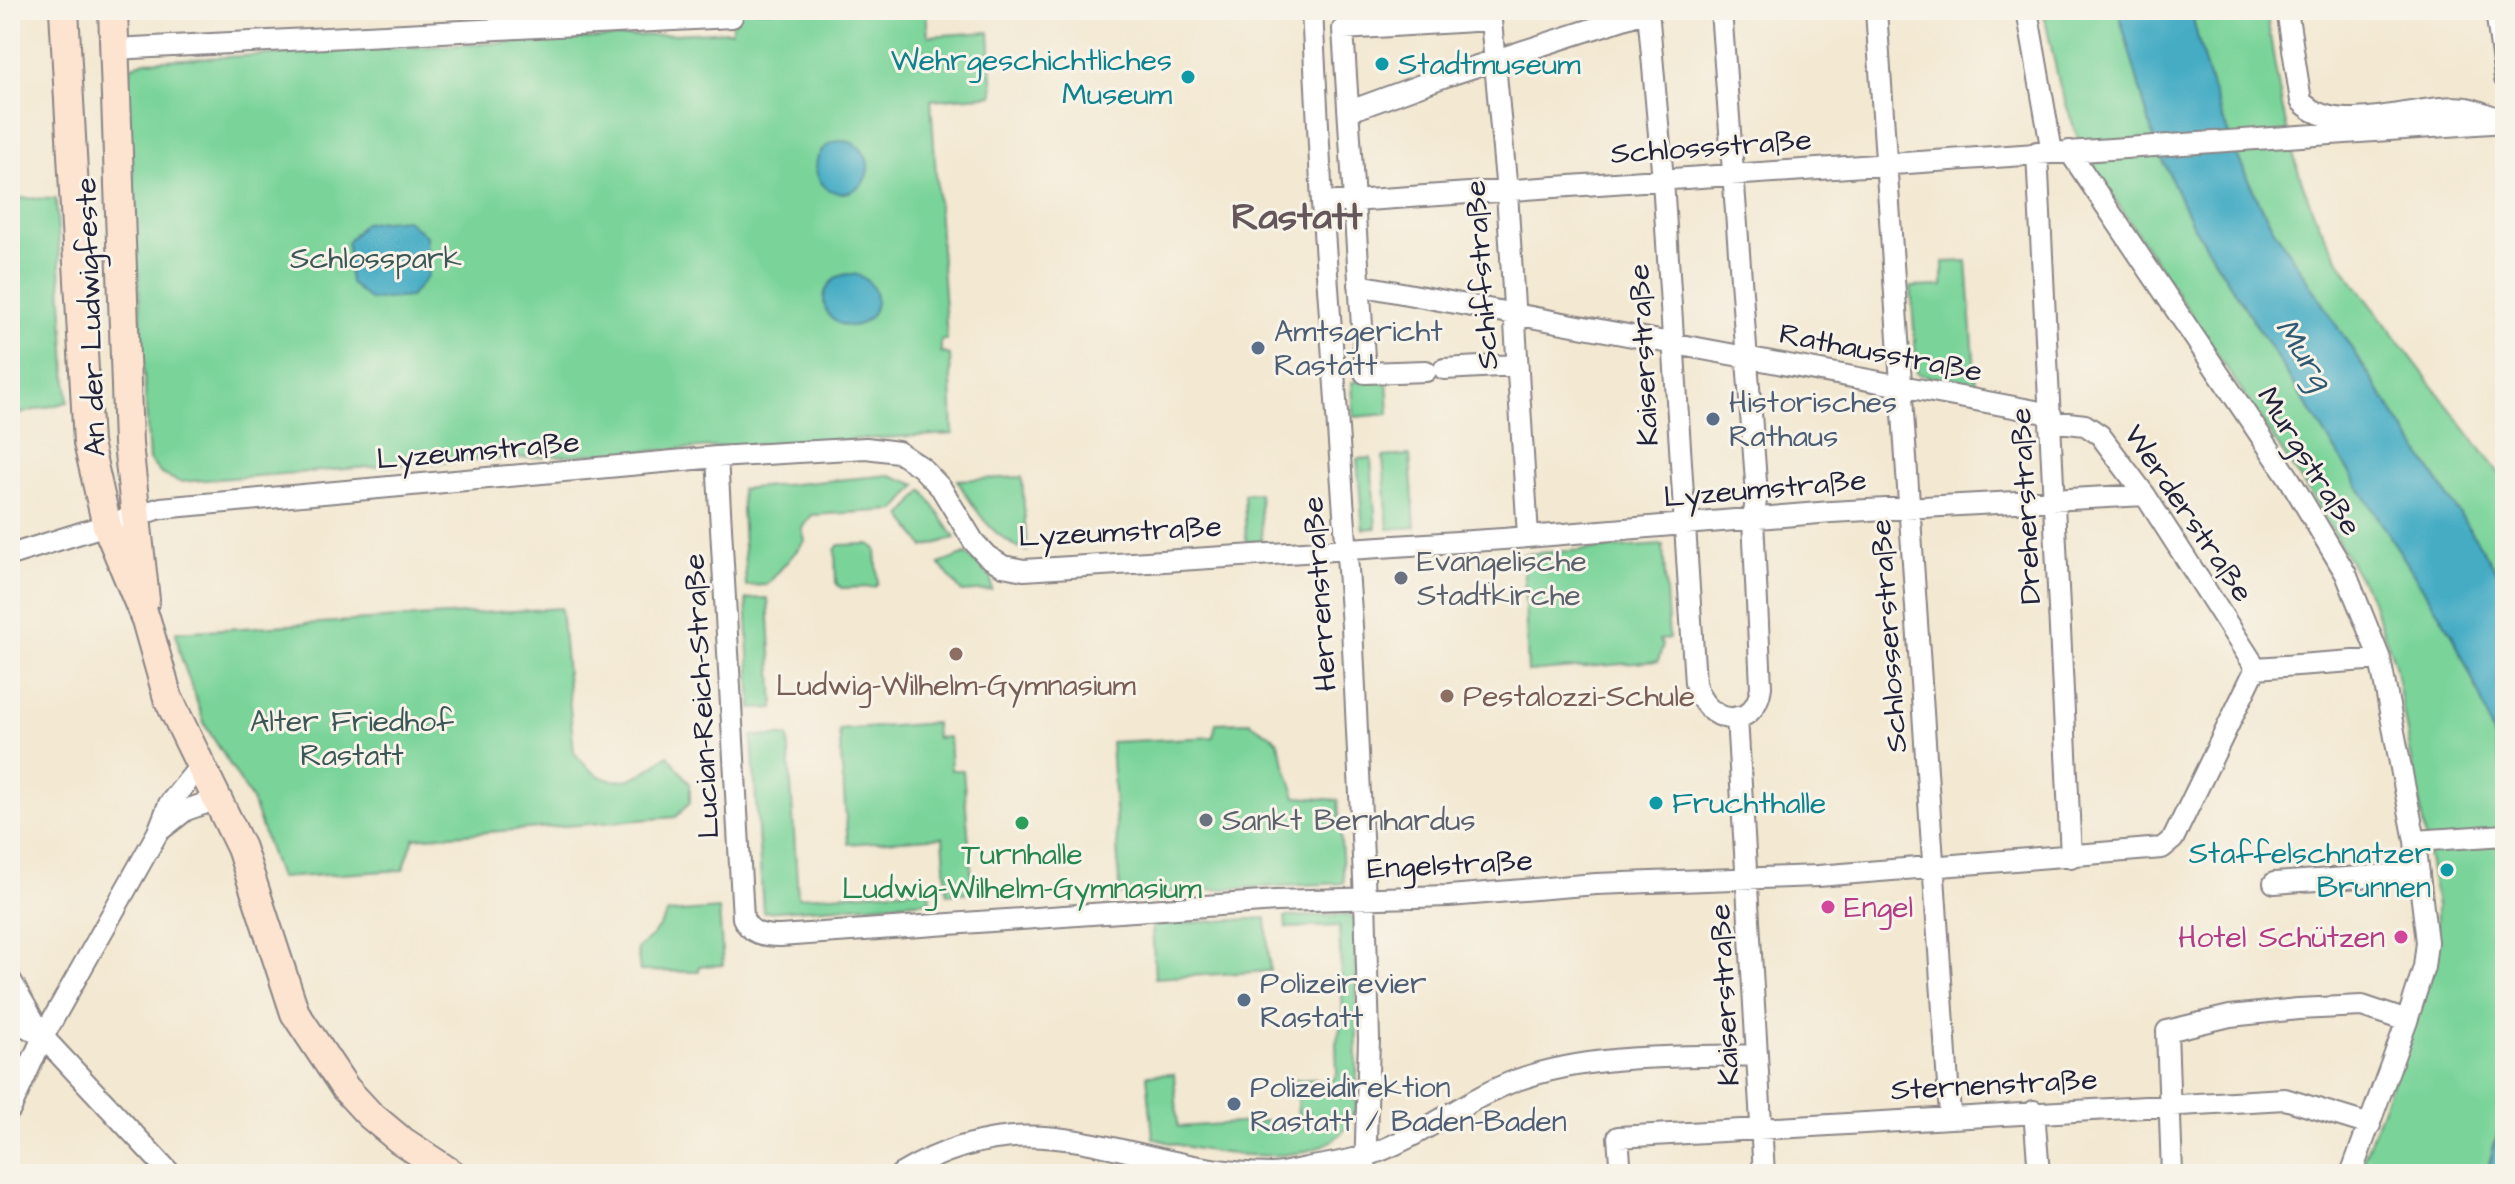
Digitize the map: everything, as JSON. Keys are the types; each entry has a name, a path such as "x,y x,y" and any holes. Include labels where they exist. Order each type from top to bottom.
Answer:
{"street":[{"name":"An der Ludwigfeste","path":"64,10 88,443 107,526 146,620 168,698 241,848 295,1013 345,1088 369,1114 437,1171"},
{"name":"An der Ludwigfeste","path":"113,10 128,444 146,620"},
{"name":"Herrenstraße","path":"1312,10 1365,899 1366,1165"},
{"path":"1350,111 1443,77 1649,10"},
{"name":"Kaiserstraße","path":"1649,10 1663,180 1683,525 1698,697 1715,715 1737,717 1749,878 1764,1174"},
{"path":"1721,10 1757,495 1753,519 1761,687 1755,704 1737,717"},
{"name":"Schlosserstraße","path":"1876,10 1950,1115"},
{"name":"Murgstraße","path":"2027,10 2053,152 2289,478 2346,574 2380,659 2415,841 2427,942 2424,967 2407,1021 2351,1174"},
{"path":"2287,10 2301,101 2309,109 2330,118 2466,108 2505,121"},
{"path":"2496,10 2505,79"},
{"path":"1490,15 1343,29 1365,373 1517,365"},
{"name":"Schiffstraße","path":"1490,15 1507,192 1528,536"},
{"path":"114,49 732,17"},
{"name":"Schlossstraße","path":"1322,203 2053,152 2277,140 2505,121"},
{"path":"71,141 78,157 94,164 110,157 117,141"},
{"name":"Dreherstraße","path":"2053,152 2051,418 2071,857"},
{"path":"1360,288 1673,344"},
{"name":"Rathausstraße","path":"1673,344 2051,418"},
{"name":"Werderstraße","path":"2051,418 2093,428 2145,495 2256,668"},
{"name":"Lyzeumstraße","path":"10,555 161,508 717,457 866,448 898,452 930,475 987,556 1012,569 1346,549 1910,507 2145,495"},
{"name":"Lucian-Reich-Straße","path":"717,457 743,918 750,929"},
{"path":"2256,668 2380,659"},
{"name":"Engelstraße","path":"750,929 780,936 1276,901 1749,878 2154,850 2173,839 2256,668"},
{"path":"10,1110 43,1037 158,832 169,804 200,766"},
{"path":"158,832 186,810 218,799"},
{"path":"2415,841 2505,835"},
{"path":"2274,883 2419,873"},
{"path":"10,979 43,1037 171,1174"},
{"path":"2172,1174 2167,1031 2230,1016 2362,1006 2407,1021"},
{"path":"10,1017 43,1037"},
{"path":"901,1174 967,1143 1028,1135 1081,1141 1202,1168 1273,1174 1366,1165 1516,1081 1562,1068 1604,1061 1757,1055"},
{"name":"Sternenstraße","path":"1621,1174 1618,1137 1950,1115 2285,1099 2370,1125"},
{"path":"2034,1111 2039,1174"}],"green space":[{"name":"Schlosspark","path":"731,10 926,10 928,36 989,32 993,95 931,100 947,340 941,340 941,352 950,355 953,434 408,464 180,482 161,474 149,460 127,78 132,66 145,61 732,31"},
{"path":"2043,10 2118,10 2155,143 2192,224 2452,634 2485,710 2505,792 2505,1106 2486,1174 2358,1174 2436,963 2437,905 2395,664 2371,598 2314,500 2082,150 2060,87"},
{"path":"2191,10 2266,10 2292,149 2314,213 2330,245 2350,277 2505,481 2505,584 2273,228 2246,176 2224,122"},
{"path":"10,198 56,199 68,402 10,416"},
{"path":"1967,261 1976,387 1917,374 1911,287 1943,286 1943,262"},
{"path":"1387,379 1389,414 1354,417 1352,382"},
{"path":"1410,455 1415,527 1388,529 1383,457"},
{"path":"1371,458 1376,528 1363,529 1357,459"},
{"path":"890,475 917,485 896,510 812,515 802,528 805,541 767,585 746,586 741,489"},
{"path":"1022,477 1027,551 994,531 957,480"},
{"path":"923,490 955,538 924,547 902,516"},
{"path":"1259,493 1262,541 1246,542 1244,494"},
{"path":"869,544 876,549 878,584 874,587 841,588 836,583 835,550 839,545"},
{"path":"1663,545 1669,639 1659,640 1663,646 1658,661 1528,672 1523,554"},
{"path":"966,554 991,577 992,590 962,592 939,564"},
{"path":"768,598 774,708 752,709 746,599"},
{"name":"Alter Friedhof Rastatt","path":"561,608 574,752 597,774 620,780 643,773 668,755 690,784 690,802 676,817 414,838 403,870 279,878 252,800 205,725 180,654 176,632"},
{"path":"1250,722 1277,740 1296,797 1338,800 1344,883 1120,894 1111,742 1213,737 1216,723"},
{"path":"935,723 936,738 949,737 951,770 963,770 973,892 947,894 943,837 848,844 839,730"},
{"path":"752,736 788,736 798,897 929,889 930,901 763,912"},
{"path":"719,909 723,965 699,966 699,972 640,971 637,949 653,935 668,913"},
{"path":"1347,915 1356,921 1357,1100 1348,1126 1329,1142 1302,1152 1271,1155 1205,1150 1153,1138 1147,1075 1174,1074 1178,1127 1298,1119 1296,1080 1316,1079 1317,1084 1333,1080 1337,1073 1336,1043 1343,1018 1339,926 1286,928 1285,917"},
{"path":"1266,918 1270,971 1155,978 1152,925"}],"water":[{"name":"Murg","path":"2118,10 2191,10 2224,122 2246,176 2273,228 2505,584 2505,791 2491,730 2452,634 2192,224 2155,143"},
{"path":"842,141 861,148 868,167 861,186 842,193 823,186 816,167 823,148"},
{"path":"406,219 426,236 428,276 410,297 370,300 350,283 347,242 364,223"},
{"path":"850,274 869,281 876,300 869,319 850,326 831,319 824,300 831,281"},
{"path":"2505,1106 2505,1174 2486,1174 2489,1167"}],"place":[{"name":"Stadtmuseum","path":"1382,64"},
{"name":"Wehrgeschichtliches Museum","path":"1188,77"},
{"name":"Amtsgericht Rastatt","path":"1258,348"},
{"name":"Historisches Rathaus","path":"1713,419"},
{"name":"Evangelische Stadtkirche","path":"1401,578"},
{"name":"Ludwig-Wilhelm-Gymnasium","path":"956,654"},
{"name":"Pestalozzi-Schule","path":"1447,696"},
{"name":"Fruchthalle","path":"1656,803"},
{"name":"Sankt Bernhardus","path":"1206,820"},
{"name":"Turnhalle Ludwig-Wilhelm-Gymnasium","path":"1022,823"},
{"name":"Staffelschnatzer Brunnen","path":"2447,870"},
{"name":"Engel","path":"1828,907"},
{"name":"Hotel Schützen","path":"2401,937"},
{"name":"Polizeirevier Rastatt","path":"1244,1000"},
{"name":"Polizeidirektion Rastatt / Baden-Baden","path":"1234,1104"}],"district":[{"name":"Rastatt","path":"1297,216"}]}
